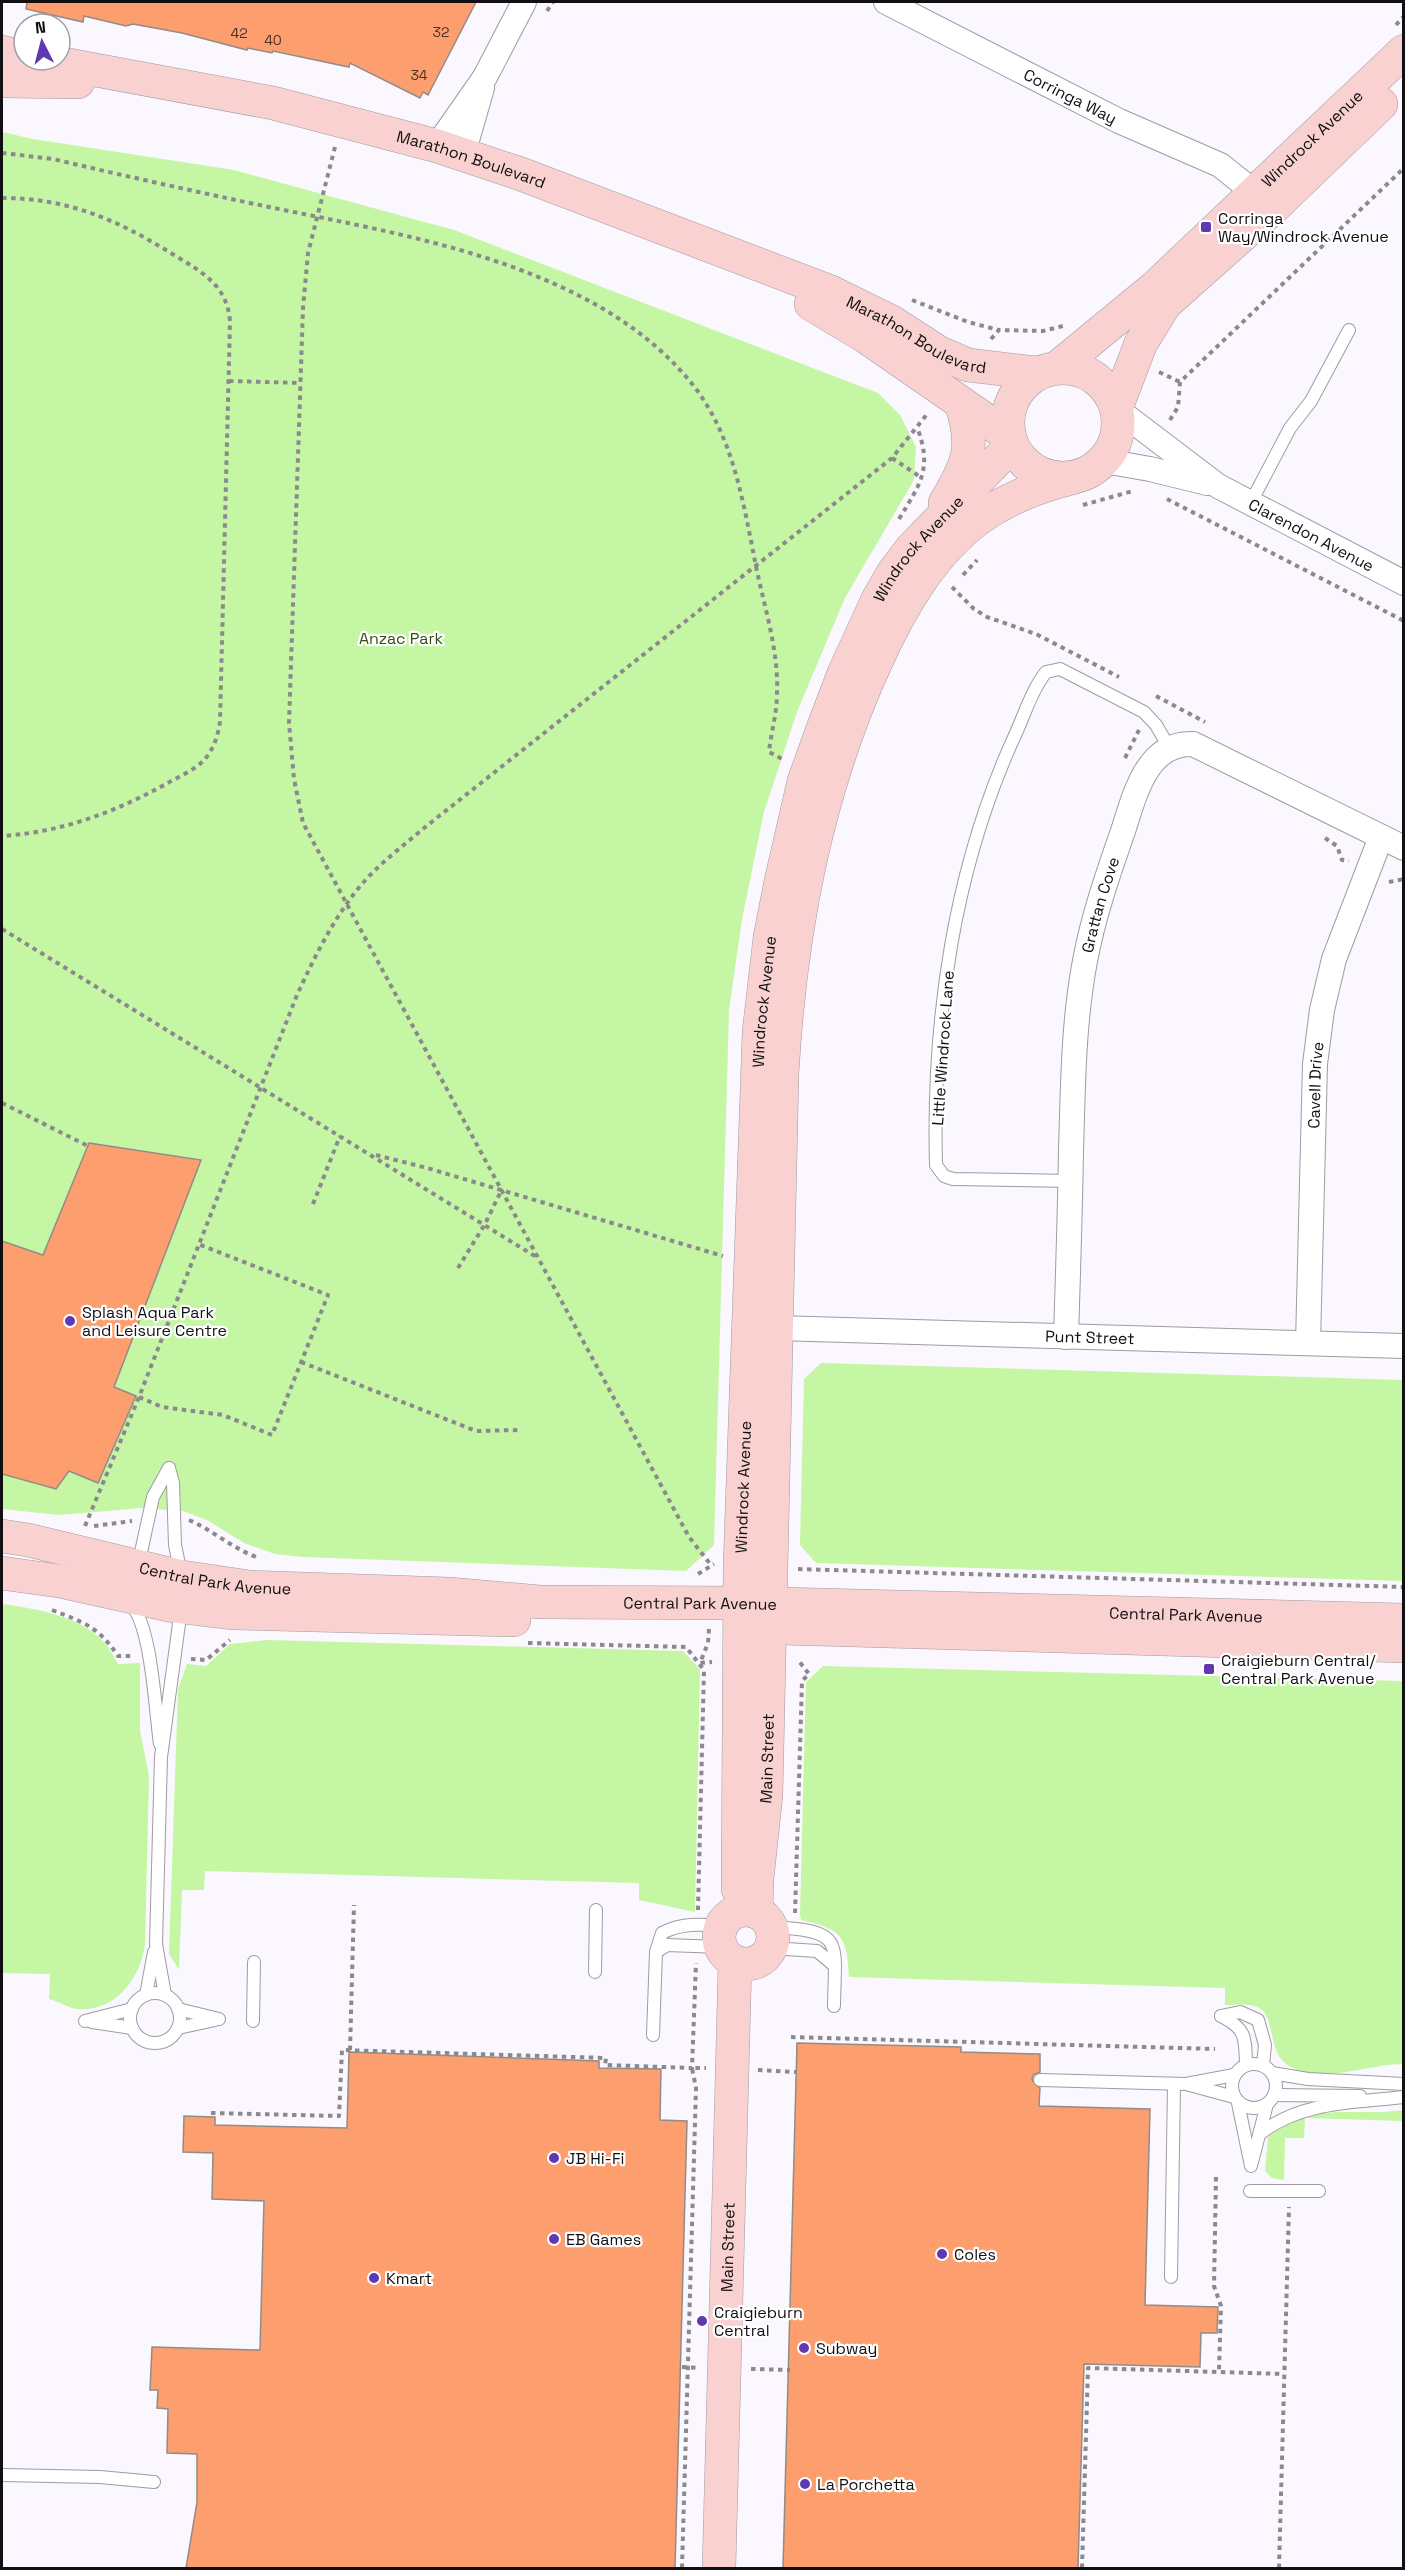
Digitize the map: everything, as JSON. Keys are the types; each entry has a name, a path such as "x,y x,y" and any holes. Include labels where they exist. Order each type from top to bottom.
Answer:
{"street":[{"path":"450,150 524,2"},
{"name":"Corringa Way","path":"886,2 1119,121 1220,165 1263,200"},
{"name":"Windrock Avenue","path":"1117,408 1141,343 1165,304 1404,51"},
{"name":"Marathon Boulevard","path":"72,66 343,119 450,150 831,292 892,322 940,353 968,365 1048,370"},
{"name":"Marathon Boulevard","path":"2,81 200,89"},
{"name":"Windrock Avenue","path":"1048,370 1263,200 1404,82"},
{"name":"Marathon Boulevard","path":"732,257 866,337 1011,441"},
{"path":"1077,369 1094,376 1108,390 1117,408 1119,429 1114,446 1104,461 1089,472 1074,492 1022,461 1011,441 1008,418 1012,400 1023,385 1048,370 1077,369"},
{"path":"942,509 965,465 970,446 970,429 953,398"},
{"name":"Clarendon Avenue","path":"1117,408 1218,486 1404,583"},
{"name":"Windrock Avenue","path":"764,1618 759,1032 770,937 791,833 822,731 844,673 878,599 893,573 942,509 981,480 1011,441"},
{"name":"Clarendon Avenue","path":"1104,461 1150,469 1218,486"},
{"name":"Windrock Avenue","path":"764,1618 771,1565 763,1328 776,1259 786,999 805,880 818,824 846,734 890,631 911,594 939,557 980,518 1013,497 1034,487 1074,492"},
{"path":"1169,747 1193,744 1210,751 1404,848"},
{"name":"Grattan Cove","path":"1066,1337 1075,1042 1091,931 1132,802 1150,763 1169,747"},
{"name":"Cavell Drive","path":"1308,1343 1315,1064 1322,1010 1334,959 1381,837"},
{"name":"Punt Street","path":"763,1328 1404,1346"},
{"name":"Central Park Avenue","path":"7,1553 28,1540 156,1588 234,1613 764,1618 1404,1620"},
{"name":"Central Park Avenue","path":"764,1618 1404,1646"},
{"name":"Main Street","path":"719,2568 741,1936 737,1826 764,1618"},
{"name":"Main Street","path":"737,2568 752,2007 741,1936"}],"lane":[{"path":"1250,504 1290,428 1311,401 1349,330"},
{"name":"Little Windrock Lane","path":"1071,1181 953,1179 944,1176 936,1165 943,1002 964,885 978,832 1004,760 1046,672 1060,669 1144,711 1169,747"},
{"path":"132,2028 85,2021 132,2008 146,1995 156,1944 161,1757 176,1657 156,1588 148,1519 153,1497 169,1468 173,1484 175,1545 156,1588 135,1609 142,1626 148,1656 161,1757"},
{"path":"2,1547 7,1553"},
{"path":"595,1972 596,1910"},
{"path":"653,2035 656,1952 662,1933 673,1928 741,1936 817,1951 835,1966"},
{"path":"656,1952 667,1945 741,1936 828,1937 834,1947 834,2006"},
{"path":"132,2008 132,2028 136,2035 151,2043 167,2040 178,2028 219,2019 178,2009 165,1995 156,1944"},
{"path":"253,2021 254,1962"},
{"path":"146,1995 165,1995"},
{"path":"178,2009 178,2028"},
{"path":"1234,2075 1232,2082 1251,2166 1276,2084 1268,2069 1265,2045 1258,2020 1240,2012 1221,2016 1234,2022 1244,2034 1246,2065"},
{"path":"1246,2065 1308,2079 1404,2084"},
{"path":"1040,2080 1180,2084 1234,2075 1246,2065"},
{"path":"1180,2084 1236,2100 1252,2109 1271,2100 1404,2097"},
{"path":"1171,2277 1180,2084"},
{"path":"1261,2133 1290,2114 1310,2108 1404,2097"},
{"path":"1250,2190 1318,2191"},
{"path":"2,2475 100,2477 154,2482"}],"path":[{"path":"343,119 316,216 306,270 290,723 294,779 303,823 689,1537 711,1564 693,1578"},
{"path":"2,153 53,159 411,236 492,259 590,302 634,330 693,385 727,444 740,484 775,665 777,694 769,753 785,761"},
{"path":"1159,442 1178,406 1180,382 1404,168"},
{"path":"2,198 48,201 105,217 131,229 205,274 216,283 229,309 220,722 213,748 204,760 190,771 109,813 51,831 2,836"},
{"path":"968,365 999,330 1043,331 1071,322"},
{"path":"229,381 301,383"},
{"path":"85,1526 139,1397 311,963 346,904 363,883 424,828 892,458 953,398"},
{"path":"892,458 942,509"},
{"path":"1074,492 1140,489 1150,469"},
{"path":"1157,494 1404,621"},
{"path":"2,929 538,1258"},
{"path":"2,1103 88,1146"},
{"path":"313,1204 340,1136"},
{"path":"372,1155 427,1168 727,1257"},
{"path":"458,1268 485,1224 501,1191"},
{"path":"139,1397 162,1407 223,1415 272,1435 328,1295 198,1244"},
{"path":"301,1362 476,1431 520,1431"},
{"path":"173,1517 191,1521 217,1534 237,1549 267,1562"},
{"path":"74,1526 148,1519"},
{"path":"771,1565 791,1566 801,1570 1404,1587"},
{"path":"41,1608 88,1624 106,1637 118,1656 148,1656"},
{"path":"211,2113 339,2116 342,2050 606,2058 605,2065 692,2068 692,2056 741,1936 802,1681 809,1674 798,1664 764,1618"},
{"path":"176,1657 206,1660 229,1641 239,1639"},
{"path":"519,1642 686,1647 700,1663 704,1671 741,1936"},
{"path":"350,2050 354,1905"},
{"path":"791,2037 1215,2049"},
{"path":"682,2568 696,2088"},
{"path":"1216,2177 1214,2286 1221,2306 1219,2370"},
{"path":"1279,2568 1290,2191"},
{"path":"1082,2568 1088,2368 1284,2373"}],"green space":[{"name":"Anzac Park","path":"2,132 33,139 234,170 454,230 878,393 900,415 916,447 914,480 845,598 797,712 764,812 742,919 729,1010 714,1545 686,1571 303,1557 275,1554 244,1543 207,1520 183,1511 142,1508 59,1515 2,1509"},
{"path":"821,1363 1403,1380 1403,1581 816,1563 800,1545 804,1379"},
{"path":"2,1604 55,1614 68,1619 102,1640 118,1664 140,1663 140,1730 149,1776 145,1944 138,1969 124,1991 103,2005 90,2009 76,2009 49,1999 50,1974 2,1973"},
{"path":"267,1640 683,1651 700,1669 695,1912 639,1900 639,1883 205,1871 204,1890 182,1890 179,1970 169,1954 178,1689 187,1664 206,1666 230,1644"},
{"path":"823,1666 1403,1681 1403,2064 1331,2074 1317,2074 1289,2066 1277,2052 1270,2025 1263,2011 1249,2005 1225,2005 1225,1988 849,1977 846,1952 840,1936 826,1927 801,1920 800,1915 806,1682"},
{"path":"1403,2110 1403,2121 1305,2118 1304,2138 1285,2138 1284,2180 1272,2178 1265,2171 1268,2138 1282,2126 1314,2114"}],"building":[{"path":"27,2 476,2 428,95 423,92 420,98 350,63 349,67 273,51 272,53 248,48 247,50 182,33 133,24 126,26 84,16 83,22 72,19 72,12 39,12 26,9"},
{"name":"Splash Aqua Park and Leisure Centre","path":"89,1143 201,1160 114,1387 136,1396 98,1483 69,1471 56,1489 2,1474 2,1241 43,1255"},
{"path":"797,2043 961,2047 961,2052 1040,2054 1040,2072 1033,2075 1032,2080 1040,2088 1039,2106 1150,2109 1145,2305 1218,2307 1217,2333 1201,2333 1200,2367 1084,2364 1078,2568 783,2568"},
{"path":"349,2052 599,2061 599,2068 661,2069 660,2120 687,2121 675,2568 186,2568 197,2502 197,2454 167,2453 168,2409 157,2408 158,2390 150,2390 152,2347 260,2350 264,2201 212,2199 213,2153 183,2152 184,2116 215,2117 215,2125 347,2128"}],"place":[{"name":"Corringa Way/Windrock Avenue","path":"1206,227"},
{"name":"Splash Aqua Park and Leisure Centre","path":"70,1321"},
{"name":"Craigieburn Central/ Central Park Avenue","path":"1209,1669"},
{"name":"JB Hi-Fi","path":"554,2158"},
{"name":"EB Games","path":"554,2239"},
{"name":"Coles","path":"942,2254"},
{"name":"Kmart","path":"374,2278"},
{"name":"Craigieburn Central","path":"702,2321"},
{"name":"Subway","path":"804,2348"},
{"name":"La Porchetta","path":"805,2484"}]}
